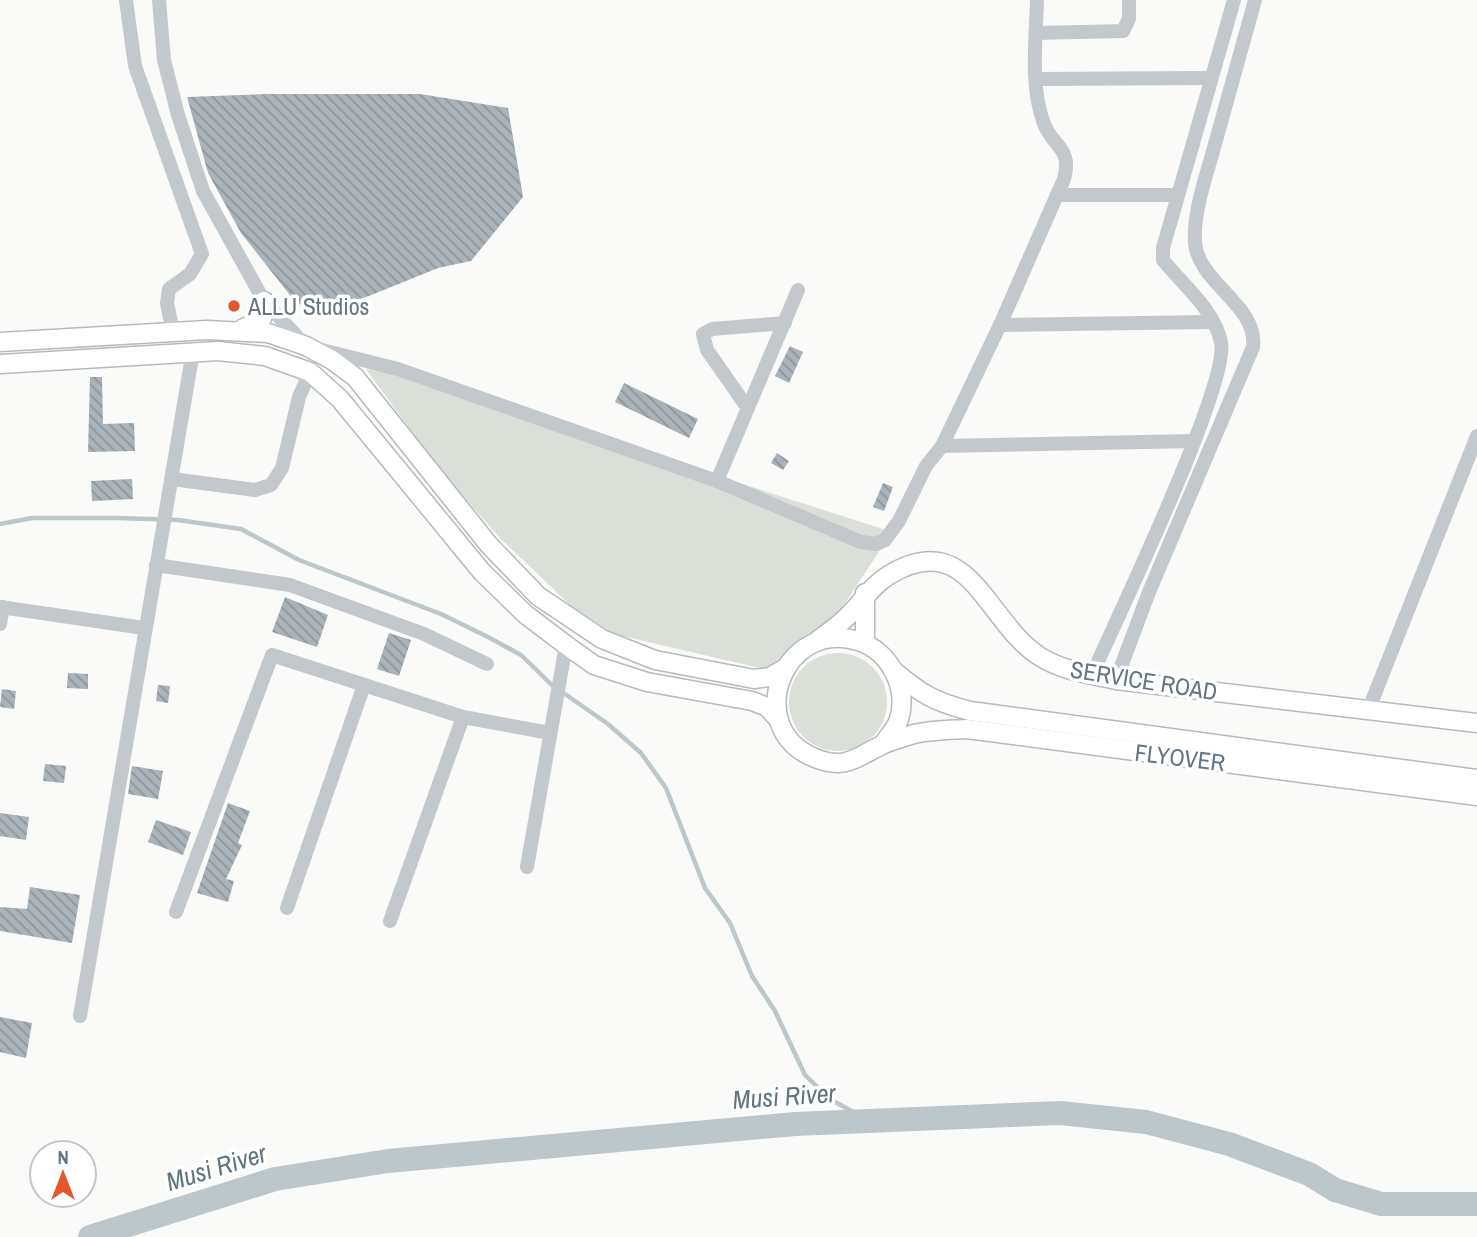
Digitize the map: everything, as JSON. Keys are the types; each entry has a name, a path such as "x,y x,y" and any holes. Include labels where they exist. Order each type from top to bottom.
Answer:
{"main road":[{"path":"232,331 253,326 261,320 265,311 264,300"},
{"path":"0,342 232,331 268,332 306,346 355,377 489,545 538,596 602,639 655,660 754,679 770,677 787,667"},
{"path":"62,338 64,359"},
{"path":"0,364 193,351 265,356 310,372 341,399 482,572 525,614 566,645 594,665 647,682 752,701 767,707 778,719"},
{"name":"SERVICE ROAD","path":"818,640 849,615 865,593 889,575 908,565 929,560 949,563 967,573 1012,633 1038,656 1063,669 1116,680 1476,723"},
{"path":"865,593 865,643"},
{"path":"849,638 865,643 886,659 894,671 902,696 898,722 883,744 868,755 851,761 815,758 799,749 786,736 778,719 775,701 778,683 787,667 798,652 818,640 849,638"},
{"name":"FLYOVER","path":"894,671 921,695 968,720 1477,796"},
{"name":"FLYOVER","path":"883,744 968,720 1477,779"}],"street":[{"path":"126,0 135,66 202,254 190,274 169,289 167,303 173,332"},
{"path":"159,0 164,60 178,115 203,191 264,300 306,346 398,369 718,481 861,542 881,543 899,521 926,466 942,446 1000,325 1068,164 1066,154 1047,131 1042,119 1037,79 1037,0"},
{"path":"1036,33 1123,31 1129,19 1129,0"},
{"path":"1092,675 1194,441 1222,360 1221,342 1211,322 1194,294 1163,260 1163,248 1234,0"},
{"path":"1116,680 1149,592 1253,347 1254,335 1249,322 1214,280 1195,243 1202,193 1255,0"},
{"path":"1037,79 1210,78"},
{"path":"1057,195 1178,195"},
{"path":"718,481 798,290"},
{"path":"1000,325 1211,322"},
{"path":"747,407 706,350 704,334 712,329 785,323"},
{"path":"80,1016 193,351"},
{"path":"172,479 255,490 271,485 282,468 299,397 310,372"},
{"path":"1368,711 1477,436"},
{"path":"942,446 1194,441"},
{"path":"156,565 290,585 424,634 487,664"},
{"path":"0,624 1,607 144,628"},
{"path":"527,867 566,645"},
{"path":"176,912 272,655 463,717 550,733"},
{"path":"287,908 365,685"},
{"path":"390,921 463,717"}],"shaded area":[{"path":"366,369 398,373 892,532 832,623 768,670 614,634 570,605 501,539 439,469"},
{"path":"838,653 857,657 873,667 883,683 887,702 883,721 873,737 857,747 838,751 819,747 803,737 793,721 789,702 793,683 803,667 819,657"}],"building":[{"path":"420,94 508,108 523,197 471,261 438,268 369,296 332,307 297,304 241,233 208,173 187,97"},
{"path":"790,346 803,352 789,383 775,376"},
{"path":"90,377 102,377 103,424 134,423 135,451 88,452"},
{"path":"624,383 698,419 689,438 615,402"},
{"path":"777,453 789,461 783,470 771,463"},
{"path":"132,479 133,499 92,501 91,481"},
{"path":"883,483 893,487 884,511 873,507"},
{"path":"285,597 328,615 317,647 272,632"},
{"path":"389,633 411,640 399,676 377,669"},
{"path":"68,673 88,674 88,689 67,688"},
{"path":"158,685 170,686 168,703 156,701"},
{"path":"2,689 16,691 14,709 0,707"},
{"path":"45,764 66,766 64,783 43,781"},
{"path":"132,766 163,771 158,799 128,794"},
{"path":"228,803 250,811 238,843 242,845 226,879 234,881 228,902 197,893"},
{"path":"0,813 29,817 26,840 0,836"},
{"path":"156,820 191,832 183,855 148,842"},
{"path":"30,887 80,895 72,943 0,931 0,907 27,909"},
{"path":"0,1017 32,1023 26,1058 0,1052"}],"waterway":[{"path":"0,524 32,518 118,518 178,520 241,529 299,560 441,614 488,637 521,655 555,688"},
{"path":"562,692 608,724 641,753 666,788 705,888 730,923 752,976 775,1011 805,1075 830,1099 869,1121"},
{"name":"Musi River","path":"90,1237 275,1179 388,1161 795,1124 1060,1113 1146,1122 1229,1144 1309,1174 1335,1190 1381,1204 1477,1204"}],"place":[{"name":"ALLU Studios","path":"234,306"}]}
